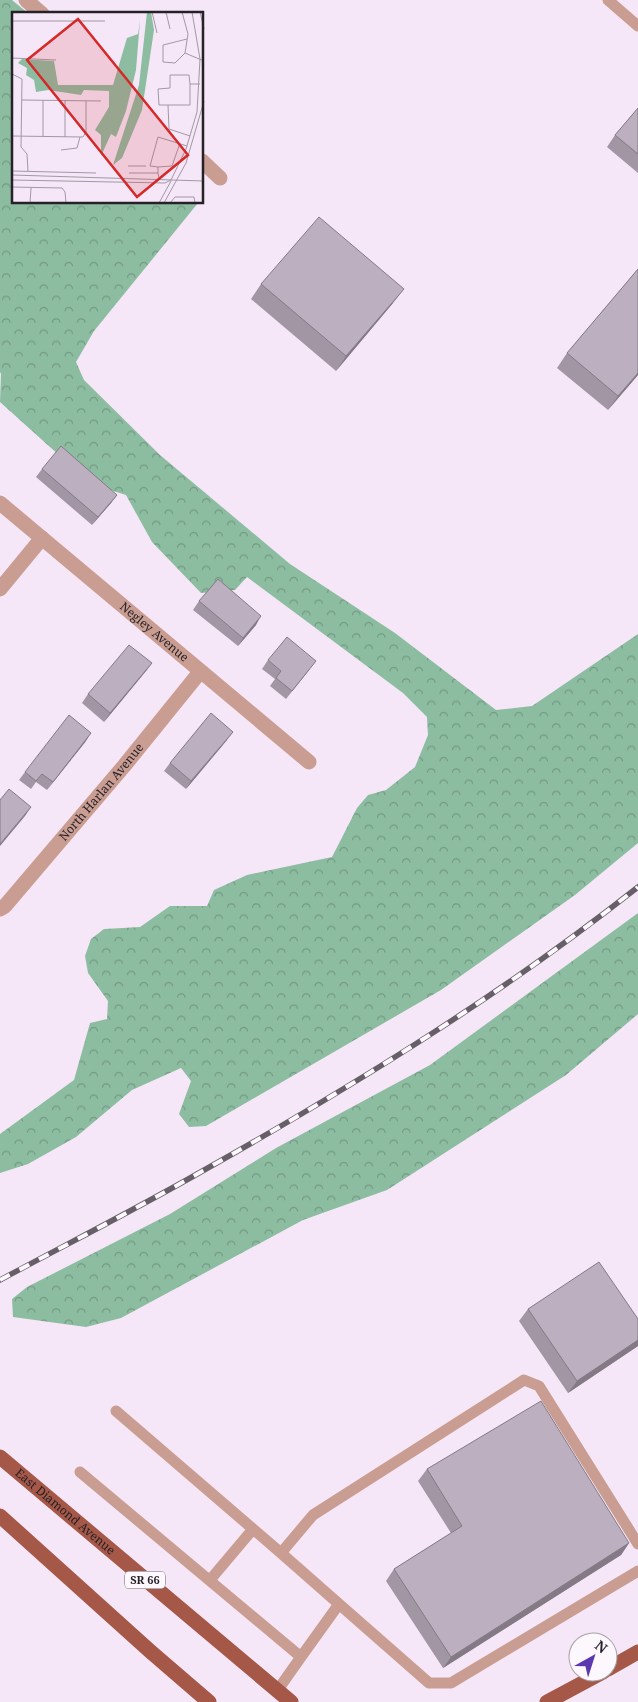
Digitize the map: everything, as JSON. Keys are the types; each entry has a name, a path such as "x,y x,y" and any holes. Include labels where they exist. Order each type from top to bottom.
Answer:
{"main road":[{"name":"East Diamond Avenue","path":"0,1457 291,1702"},
{"path":"0,1516 209,1702"},
{"path":"618,1663 638,1652"},
{"path":"547,1702 584,1682"}],"street":[{"path":"26,0 40,12"},
{"path":"204,163 220,178"},
{"name":"Negley Avenue","path":"0,503 309,762"},
{"path":"0,589 42,538"},
{"name":"North Harlan Avenue","path":"0,909 5,906 106,788 200,672"}],"lane":[{"path":"608,0 638,26"},
{"path":"282,1552 313,1515 524,1380 539,1386 638,1544"},
{"path":"116,1411 282,1552 429,1683 451,1683 638,1571"},
{"path":"80,1472 301,1657"},
{"path":"210,1580 253,1529"},
{"path":"277,1691 339,1604"}],"green space":[{"path":"0,0 12,0 27,12 12,12 12,204 197,204 94,331 76,362 84,380 160,455 290,564 395,633 496,710 532,706 638,634 638,843 575,895 441,990 206,1126 189,1127 179,1114 191,1081 181,1068 132,1090 76,1137 28,1164 0,1173 0,1134 74,1080 90,1023 107,1019 108,1001 88,973 85,956 91,939 104,929 140,927 170,906 207,906 214,890 247,875 332,857 357,808 368,795 386,790 415,767 428,735 427,717 403,693 247,577 235,590 201,593 152,542 126,495 91,484 0,402"},
{"path":"638,913 638,1014 566,1075 387,1190 303,1220 121,1318 86,1327 13,1317 12,1299 27,1287 170,1214 276,1148 430,1065"}],"building":[{"path":"638,108 638,154 615,135"},
{"path":"319,217 404,289 346,356 261,284"},
{"path":"638,269 638,373 618,396 567,353"},
{"path":"61,446 117,495 98,517 42,469"},
{"path":"218,579 261,616 243,638 199,601"},
{"path":"287,637 316,661 292,691 276,678 281,671 268,660"},
{"path":"129,645 152,663 110,713 88,694"},
{"path":"211,713 233,732 191,781 170,763"},
{"path":"69,715 91,733 53,782 42,774 36,781 25,772"},
{"path":"9,789 31,807 0,844 0,800"},
{"path":"599,1262 638,1319 638,1340 577,1381 528,1309"},
{"path":"541,1401 629,1543 451,1657 394,1569 462,1526 427,1469"}],"railway":[{"path":"0,1280 129,1212 262,1137 373,1071 482,1001 638,887"}]}
